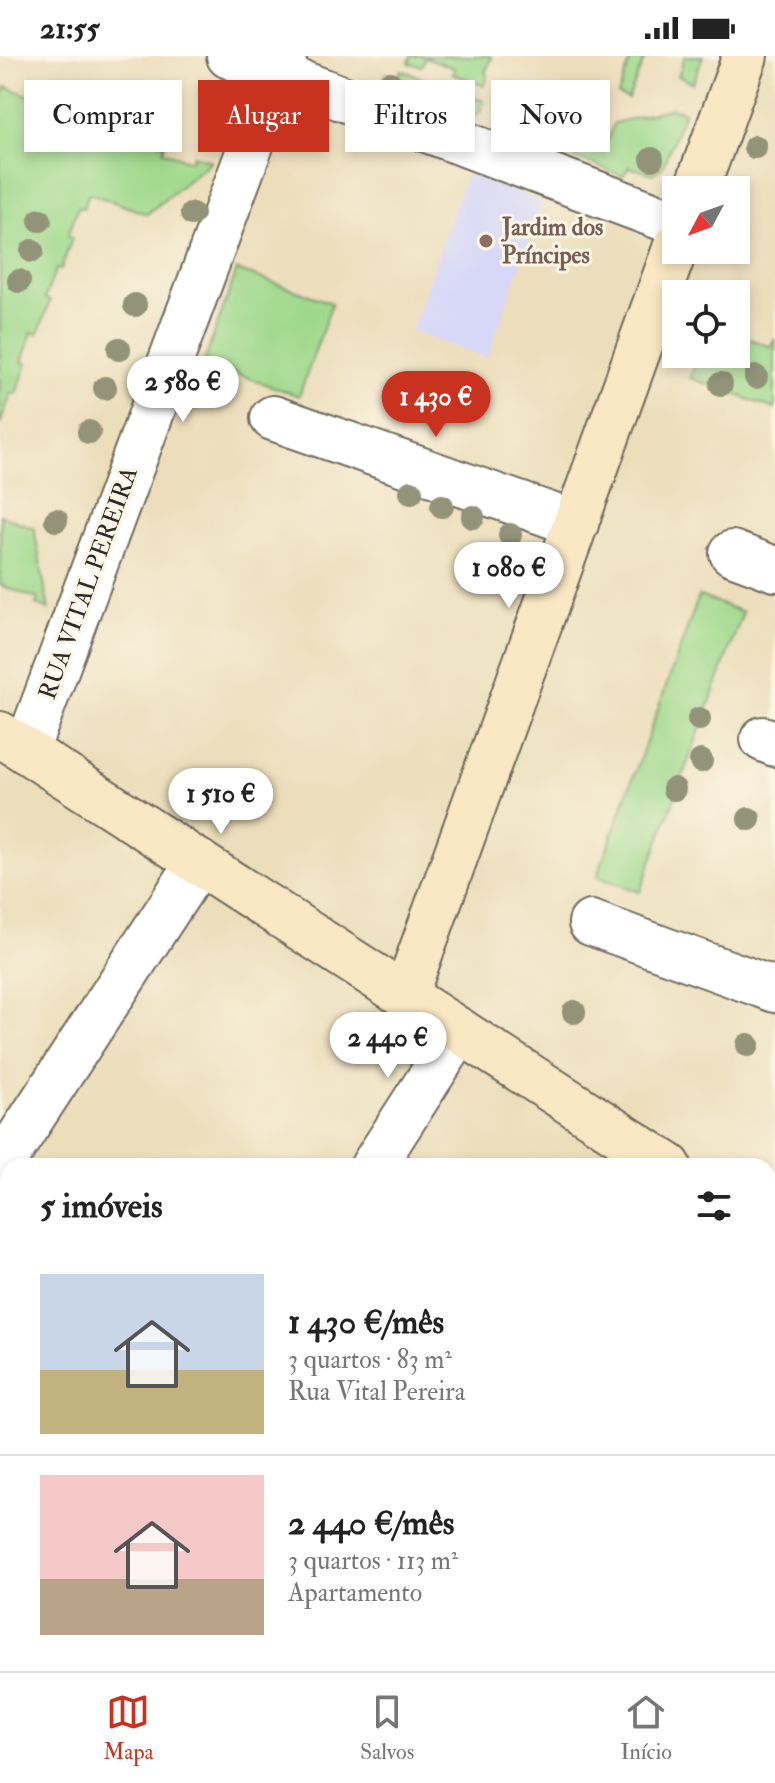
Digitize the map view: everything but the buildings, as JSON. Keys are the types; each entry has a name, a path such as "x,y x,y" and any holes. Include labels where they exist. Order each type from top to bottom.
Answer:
{"street":[{"path":"229,56 280,64 662,217"},
{"path":"701,176 745,56"},
{"name":"RUA VITAL PEREIRA","path":"13,742 280,64"},
{"path":"405,996 670,264"},
{"path":"273,418 576,524"},
{"path":"732,553 775,569"},
{"path":"13,742 657,1158"},
{"path":"6,1158 199,862"},
{"path":"591,923 775,990"},
{"path":"378,1158 460,1031"}],"shaded area":[{"name":"Jardim dos Príncipes","path":"466,174 543,201 487,358 411,331"}],"green space":[{"path":"411,56 492,57 485,73 488,75 484,86 453,74 454,68 425,57 422,66 409,63"},
{"path":"632,56 646,56 628,99 618,95"},
{"path":"685,56 703,56 693,83 678,76"},
{"path":"401,70 428,80 384,80 386,74 398,77"},
{"path":"6,87 24,94 24,152 166,152 191,161 193,155 211,161 147,214 89,193 83,208 78,207 61,270 56,269 45,298 50,301 38,334 32,332 22,362 27,364 16,394 11,393 0,425 0,92 4,93"},
{"path":"475,98 484,101 480,112 475,115"},
{"path":"672,108 684,112 662,168 653,174 629,167 623,176 561,152 610,152 610,133 614,123"},
{"path":"237,270 332,303 299,396 204,362"},
{"path":"750,339 771,347 775,339 775,409 690,378 694,368 750,368"},
{"path":"0,515 34,528 49,610 36,605 38,599 0,585"},
{"path":"699,596 743,612 640,892 597,877"}],"place":[{"name":"Jardim dos Príncipes","path":"486,241"}]}
